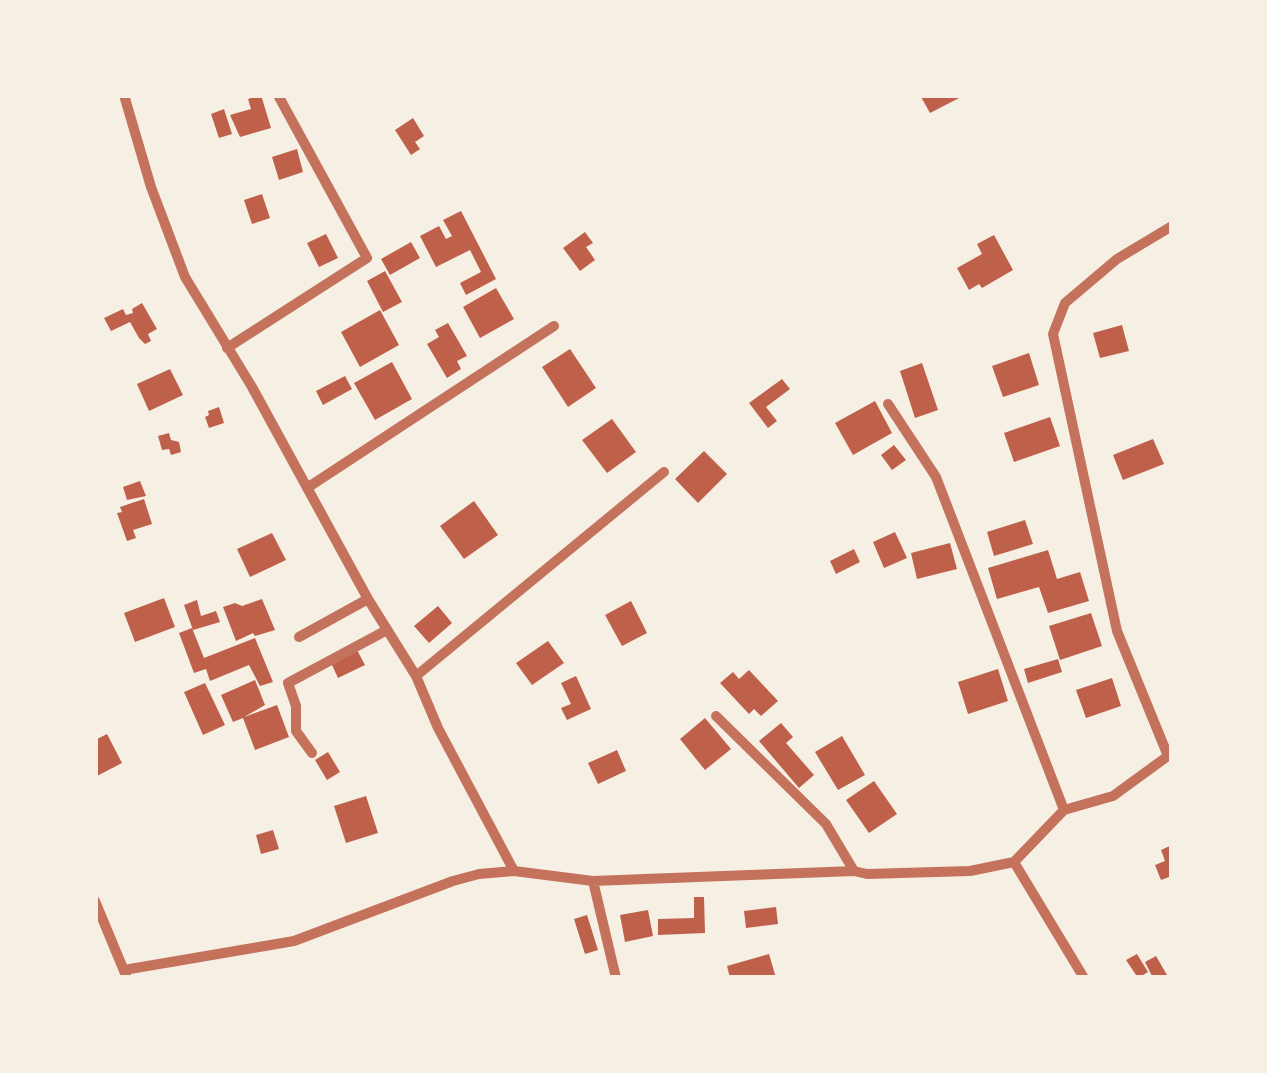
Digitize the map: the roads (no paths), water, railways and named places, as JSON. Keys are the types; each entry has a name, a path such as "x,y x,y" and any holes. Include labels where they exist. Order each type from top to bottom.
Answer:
{"street":[{"path":"124,95 150,187 185,278 368,600 416,676 438,728 514,871"},
{"path":"228,348 367,258 279,97"},
{"path":"95,901 126,974 294,941 453,881 514,871 593,880 970,871 1014,862 1064,810 1113,796 1170,754 1117,630 1053,334 1064,303 1117,259 1172,226"},
{"path":"307,488 554,326"},
{"path":"888,404 936,476 1064,810"},
{"path":"416,676 664,472"},
{"path":"299,637 368,600"},
{"path":"312,753 296,731 296,706 288,683 388,630"},
{"path":"716,716 826,824 854,871"},
{"path":"1014,862 1084,978"},
{"path":"593,880 616,978"}]}
